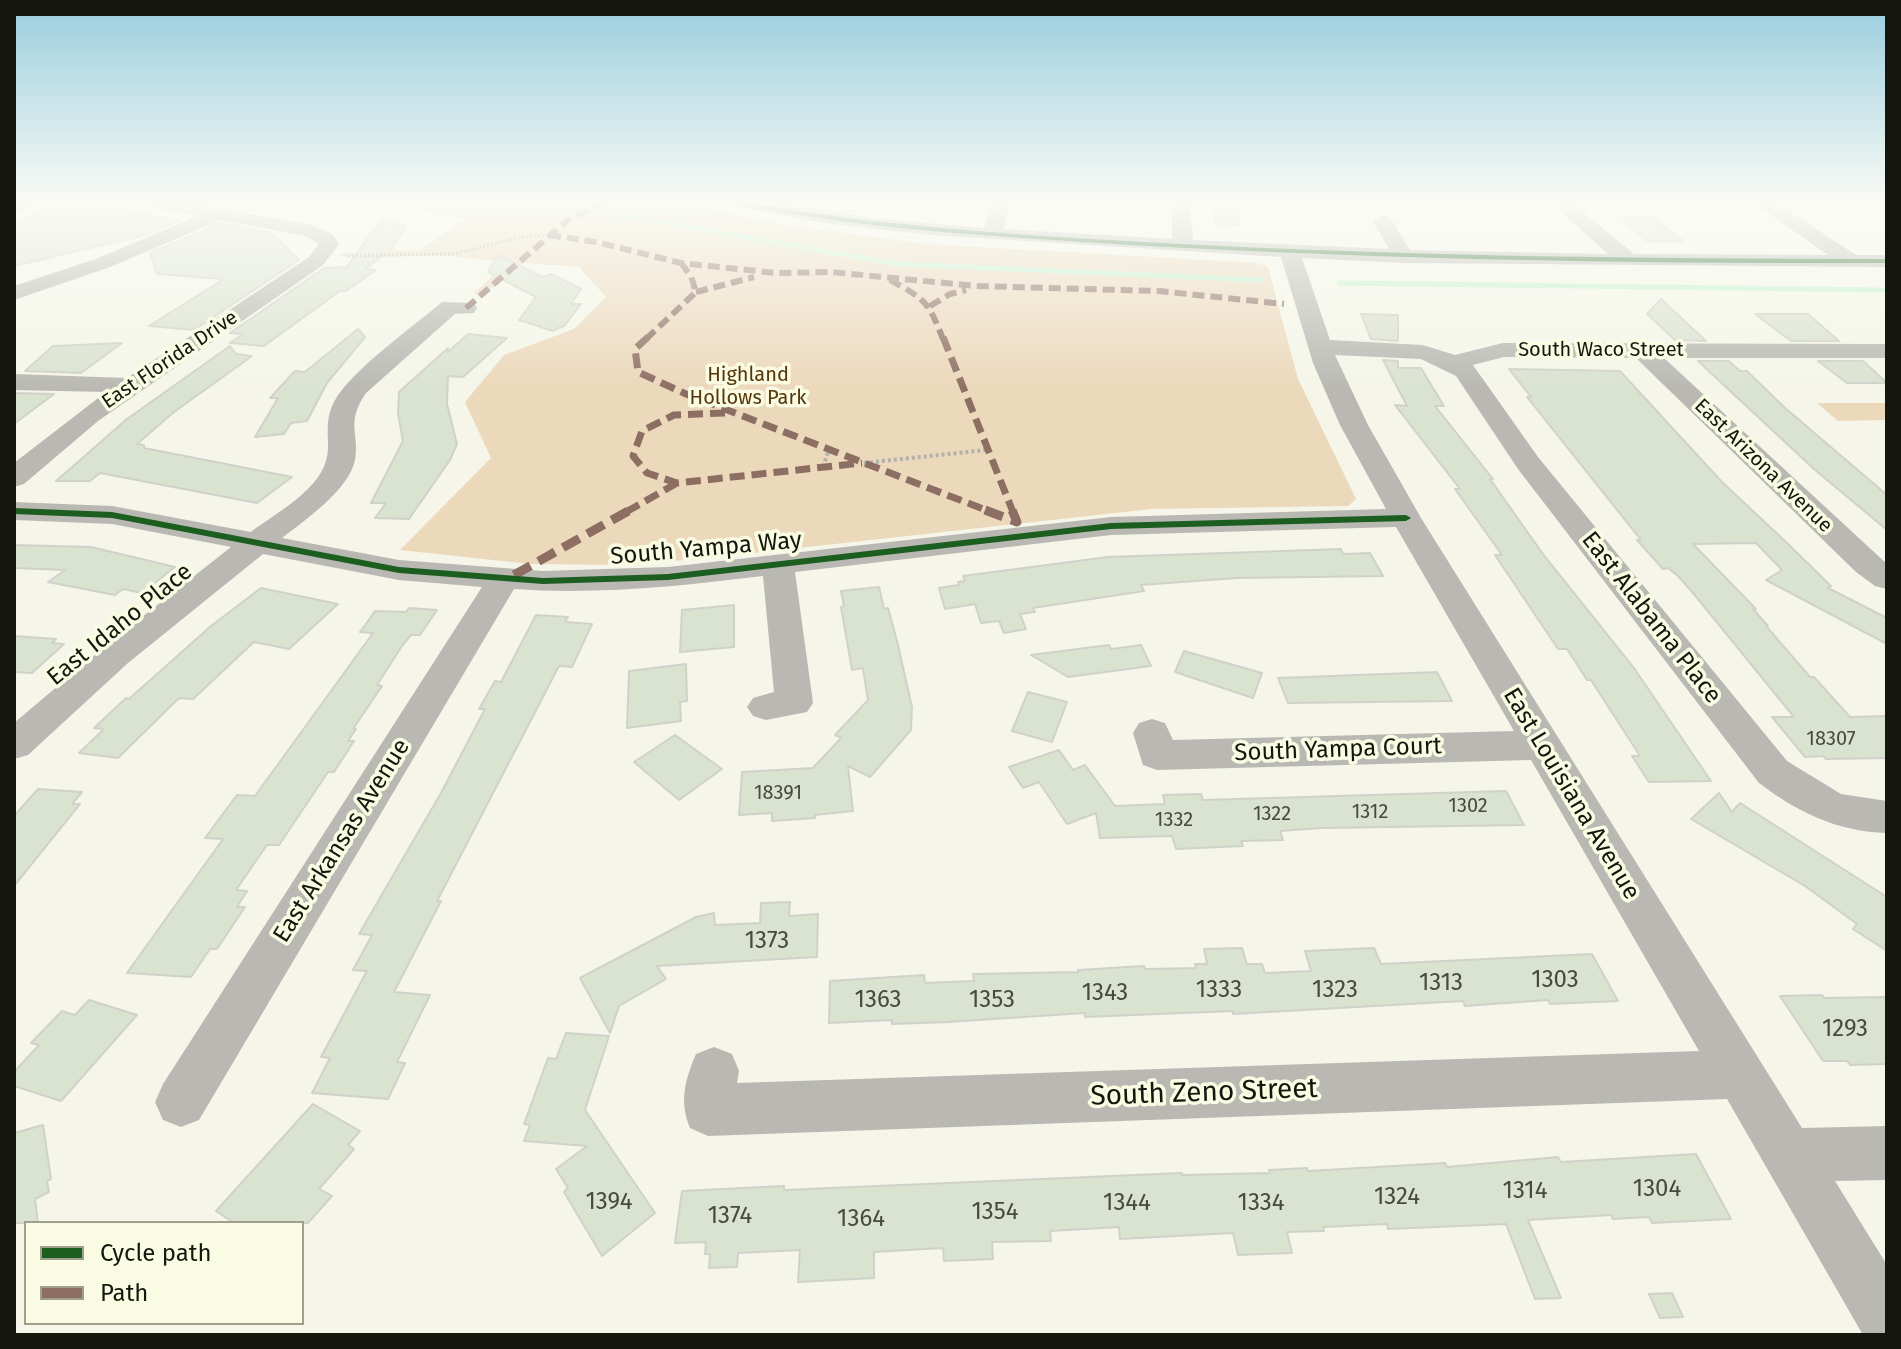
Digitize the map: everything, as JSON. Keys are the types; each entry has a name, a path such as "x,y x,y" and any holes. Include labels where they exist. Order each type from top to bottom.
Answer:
{"street":[{"path":"14,293 100,264"},
{"name":"East Florida Drive","path":"14,478 65,433 310,264"},
{"name":"East Louisiana Avenue","path":"1294,264 1320,347 1354,425 1406,518 1887,1319"},
{"name":"East Idaho Place","path":"19,734 306,504 332,477 341,460 340,415 357,388 450,307 466,308"},
{"path":"1320,347 1423,352 1454,363"},
{"name":"South Waco Street","path":"1454,363 1503,350 1887,351"},
{"name":"East Arizona Avenue","path":"1642,350 1867,565 1887,579"},
{"name":"East Alabama Place","path":"1454,363 1472,379 1528,463 1773,772 1796,790 1824,805 1851,814 1887,817"},
{"path":"14,382 131,386"},
{"name":"South Yampa Way","path":"14,511 112,515 399,570 503,580 626,580 1111,526 1406,518"},
{"path":"766,707 794,703 778,565"},
{"name":"East Arkansas Avenue","path":"181,1102 503,580"},
{"name":"South Yampa Court","path":"1152,733 1157,755 1542,745"},
{"name":"South Zeno Street","path":"714,1071 708,1110 1740,1074"},
{"path":"1789,1155 1887,1153"}],"path":[{"path":"823,467 829,449"},
{"path":"864,463 986,450"}],"green space":[{"name":"Highland Hollows Park","path":"506,264 523,264 485,293 473,294"},
{"name":"Highland Hollows Park","path":"537,264 1262,264 1268,267 1298,379 1356,499 1348,506 1151,509 699,559 618,565 530,564 400,550 491,458 465,402 504,355 574,329 606,297 579,267"},
{"path":"1817,403 1887,403 1887,420 1838,421"}],"building":[{"path":"154,264 293,264 194,330 149,326 224,279 157,274"},
{"path":"349,264 372,264 365,269 376,270 346,291 340,291 264,346 230,343 243,334 230,333 324,268 347,267"},
{"path":"492,264 516,264 543,277 551,274 581,289 571,304 581,304 565,325 553,331 519,320 536,297 488,272"},
{"path":"1661,299 1706,341 1675,340 1647,314"},
{"path":"1361,314 1398,315 1398,341 1371,339"},
{"path":"1755,314 1808,314 1839,341 1791,341"},
{"path":"358,329 365,337 327,383 307,421 291,423 284,434 255,437 278,398 270,398 295,371 305,372"},
{"path":"468,334 507,338 463,377 448,376 447,404 457,444 450,460 409,519 375,518 386,503 371,503 403,441 398,414 399,392"},
{"path":"122,343 81,373 25,371 53,346"},
{"path":"230,346 236,354 252,356 174,412 137,444 144,445 144,448 292,477 257,503 100,473 90,481 56,481 127,419"},
{"path":"1383,360 1398,361 1398,368 1421,368 1444,406 1435,406 1493,479 1490,479 1543,554 1634,668 1711,781 1649,782 1632,756 1640,756 1591,680 1587,680 1567,649 1558,649 1495,555 1502,555 1455,489 1460,489 1395,405 1407,406"},
{"path":"1698,361 1729,361 1740,371 1747,371 1784,407 1887,495 1887,530 1815,470"},
{"path":"1818,361 1863,361 1887,383 1847,383"},
{"path":"1509,369 1620,371 1722,482 1831,586 1828,588 1887,618 1887,644 1766,580 1782,570 1756,543 1693,544 1756,609 1753,609 1810,677 1814,677 1850,717 1887,716 1887,758 1805,757 1772,717 1794,717 1678,576 1668,568 1663,569 1637,540 1641,540 1527,397 1531,397"},
{"path":"14,393 54,394 14,424"},
{"path":"14,545 91,547 175,567 142,593 123,589 115,595 48,582 65,570 14,568"},
{"path":"1341,549 1343,554 1370,553 1383,576 1237,578 1141,585 1144,591 1033,608 1035,612 1020,614 1026,629 1004,633 999,621 981,623 975,604 945,609 939,588 959,585 958,582 965,581 963,576 1108,557"},
{"path":"879,587 884,609 888,608 912,707 911,730 870,777 848,766 853,811 772,821 772,813 739,815 742,772 813,768 841,738 835,735 868,700 863,668 852,670 841,591"},
{"path":"261,588 338,604 289,649 254,642 193,699 179,698 118,758 79,753 104,729 94,728 126,698 129,699 211,626"},
{"path":"734,605 734,647 680,652 682,610"},
{"path":"409,608 437,610 420,635 411,635 402,646 377,685 382,686 353,729 356,729 348,741 354,741 334,772 328,772 279,845 267,845 236,890 247,891 237,907 245,907 217,949 210,949 191,977 127,973 223,839 205,838 237,795 255,796 373,633 360,632 375,611 406,612"},
{"path":"536,615 568,617 565,622 592,624 572,667 559,666 437,901 441,901 394,992 430,995 397,1062 405,1063 388,1099 312,1093 330,1058 321,1057 367,971 353,970 372,935 359,934 441,793 485,709 479,709 495,681 501,682"},
{"path":"14,636 56,639 52,643 64,644 32,673 14,672"},
{"path":"1109,645 1111,649 1141,645 1151,666 1068,677 1031,655"},
{"path":"1184,651 1262,673 1253,698 1175,672"},
{"path":"686,664 687,701 680,702 681,721 627,728 629,671"},
{"path":"1437,672 1452,701 1288,703 1278,678"},
{"path":"1028,692 1067,702 1052,742 1012,731"},
{"path":"675,735 722,769 679,800 634,762"},
{"path":"1059,750 1073,770 1085,765 1115,806 1165,804 1163,795 1201,794 1203,800 1506,791 1524,825 1322,828 1280,831 1283,840 1241,841 1243,846 1176,849 1172,836 1100,838 1096,813 1067,824 1039,782 1023,788 1009,767"},
{"path":"38,789 82,792 72,804 80,804 14,886 14,816"},
{"path":"1719,793 1732,812 1740,803 1887,897 1887,951 1853,929 1857,924 1805,886 1691,819"},
{"path":"790,902 789,916 818,914 817,957 657,966 666,979 619,1006 610,1033 580,978 696,917 714,913 715,925 760,923 761,903"},
{"path":"1242,948 1247,964 1262,964 1265,973 1311,971 1305,951 1374,948 1381,964 1592,954 1618,1001 1550,1004 1548,1000 1465,1006 1463,1001 1233,1014 1233,1011 1085,1017 1085,1013 948,1022 892,1024 892,1020 829,1023 830,981 924,975 925,983 974,981 973,974 1078,972 1144,966 1145,969 1196,968 1195,964 1207,964 1204,949"},
{"path":"1822,995 1824,998 1887,997 1887,1064 1850,1065 1847,1061 1823,1061 1780,996"},
{"path":"89,1000 137,1015 61,1101 14,1086 14,1072 39,1045 31,1043 62,1011 75,1015"},
{"path":"566,1033 609,1036 585,1110 655,1213 602,1256 564,1192 568,1188 556,1169 587,1146 524,1141 530,1125 524,1124 548,1058 556,1059"},
{"path":"313,1104 360,1131 348,1145 354,1149 319,1189 332,1196 308,1223 231,1221 216,1211"},
{"path":"43,1125 51,1179 47,1181 49,1192 35,1199 38,1221 14,1223 14,1133"},
{"path":"1696,1154 1731,1219 1652,1223 1649,1217 1613,1219 1611,1215 1528,1220 1561,1298 1535,1299 1506,1224 1388,1229 1387,1224 1323,1227 1324,1231 1287,1232 1292,1253 1238,1255 1233,1233 1120,1239 1119,1227 1050,1231 1051,1241 992,1242 993,1259 944,1261 943,1248 874,1252 874,1278 798,1282 800,1250 738,1253 737,1267 709,1268 710,1254 705,1254 706,1242 675,1243 682,1191 784,1186 784,1190 1182,1173 1270,1173 1269,1170 1307,1168 1308,1171 1445,1163 1447,1167 1558,1157 1561,1162"},
{"path":"1672,1293 1683,1317 1660,1318 1649,1294"}],"waterway":[{"path":"898,264 1261,280"},
{"path":"1339,283 1887,290"}],"marked path":[{"path":"466,308 517,264"},
{"path":"682,264 691,276 696,292 635,349 638,372 686,394 1017,522 930,306 921,297 890,280"},
{"path":"690,264 776,273 831,272 976,286 1159,291 1284,304"},
{"path":"696,292 754,277"},
{"path":"930,306 950,294 966,290"},
{"path":"725,413 674,415 642,431 633,456 647,473 677,483 862,463"},
{"path":"514,575 677,483"}],"cycle path":[{"path":"14,511 112,515 399,570 543,581 668,577 1111,526 1406,518"}]}
